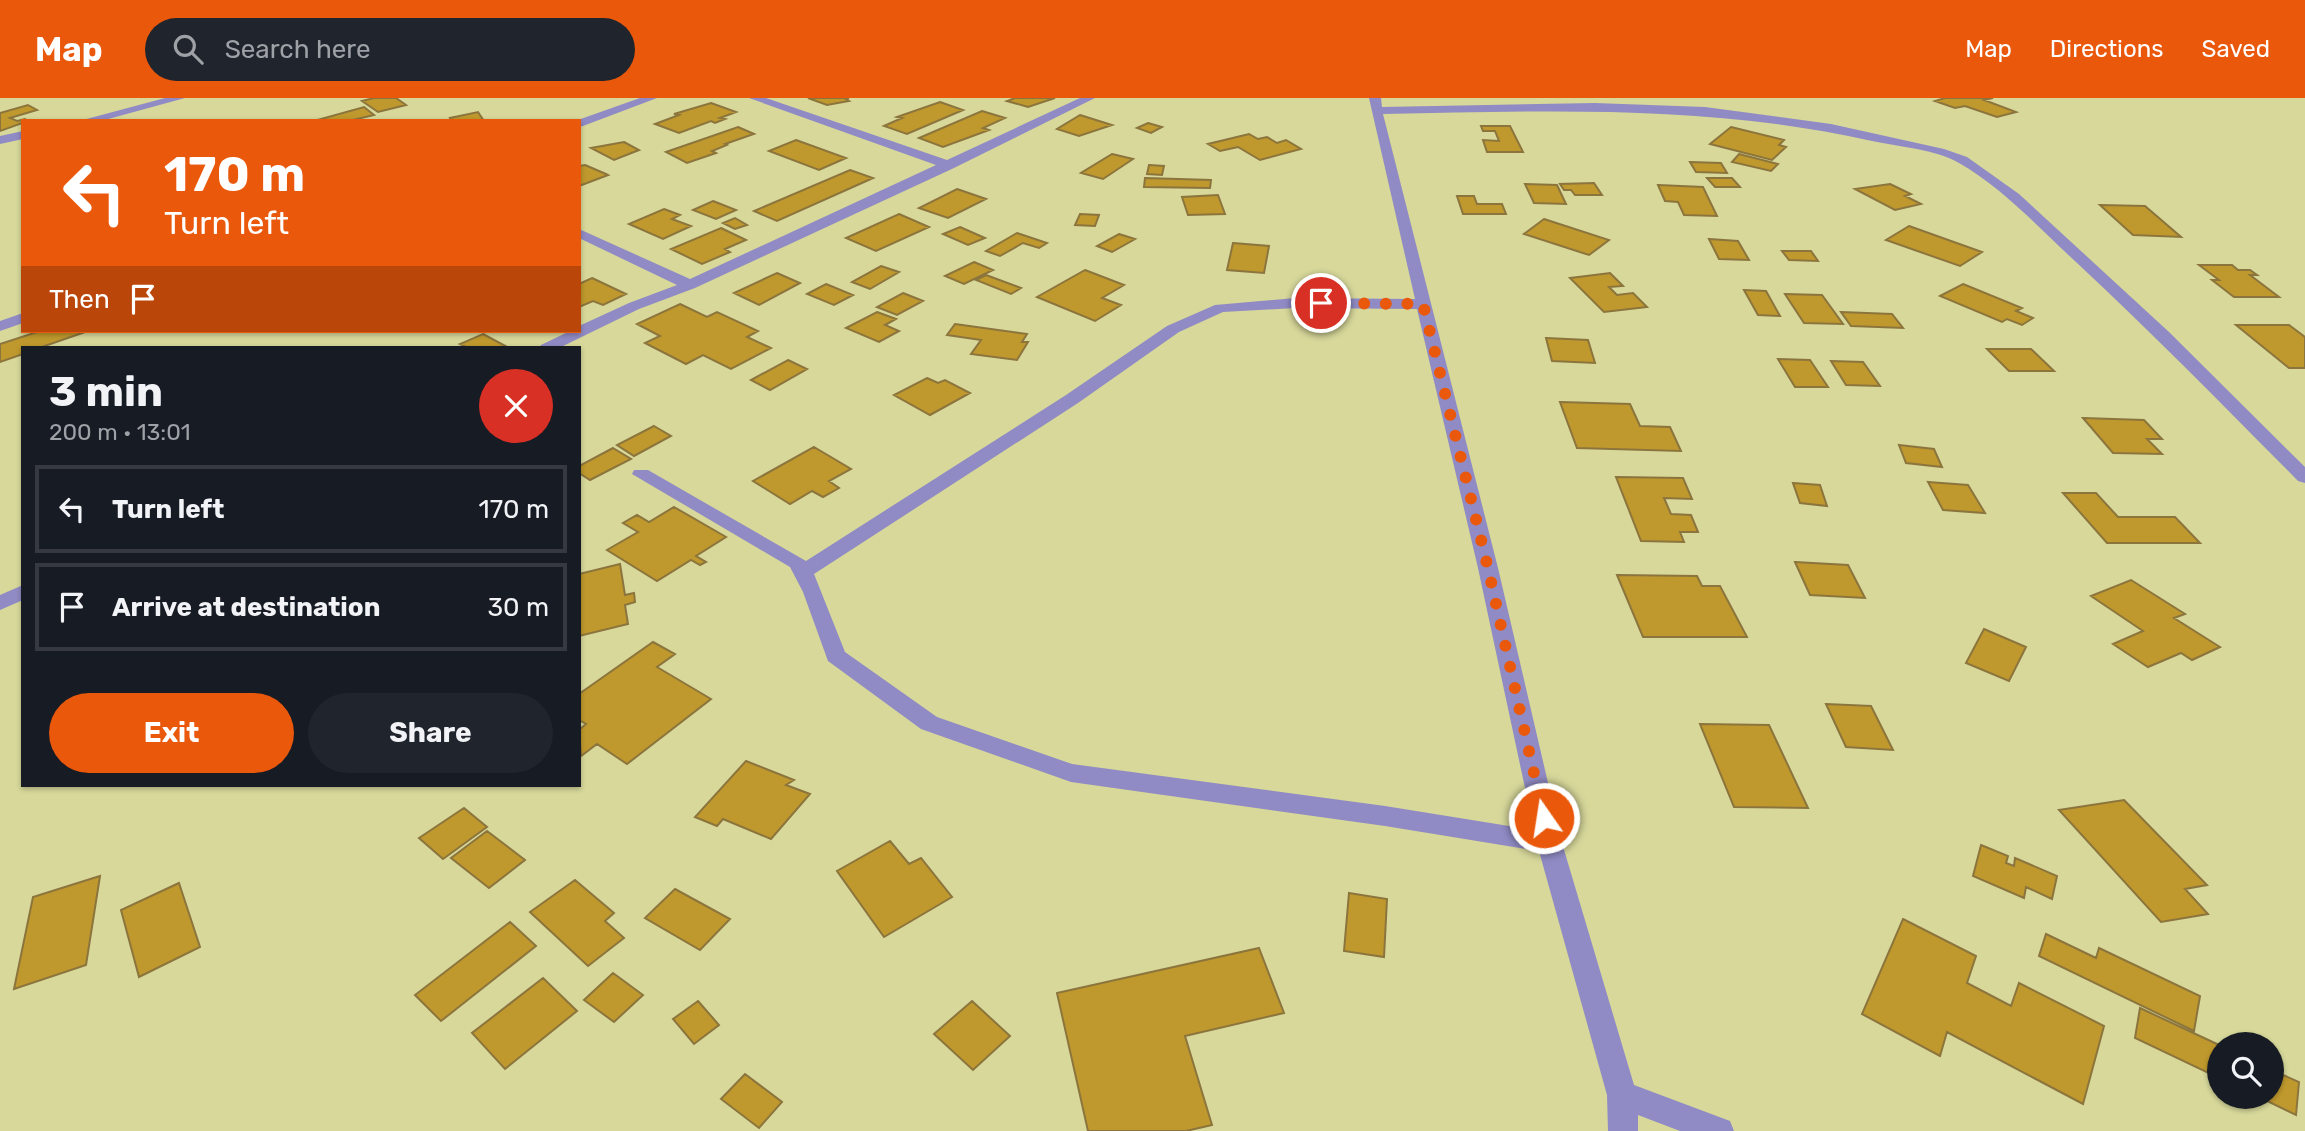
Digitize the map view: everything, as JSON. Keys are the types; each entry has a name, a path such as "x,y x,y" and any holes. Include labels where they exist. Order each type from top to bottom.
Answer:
{"street":[{"path":"93,119 180,98"},
{"path":"150,119 180,98"},
{"path":"581,122 651,98"},
{"path":"755,98 949,164"},
{"path":"581,332 634,306 690,285 1089,98"},
{"path":"1623,1131 1622,1095 1549,843 1488,568 1376,105 1595,107 1705,111 1772,117 1944,153 1962,160 2014,197 2163,335 2305,477"},
{"path":"0,140 21,135"},
{"path":"581,234 690,285"},
{"path":"803,572 1072,399 1129,357 1174,330 1220,308 1295,303 1423,304"},
{"path":"0,326 21,319"},
{"path":"551,346 578,333"},
{"path":"640,474 798,563 813,592 836,656 929,723 1071,773 1385,816 1549,843"},
{"path":"0,603 21,593"},
{"path":"1622,1095 1719,1131"}],"building":[{"path":"396,98 406,105 378,112 362,101"},
{"path":"808,98 849,98 846,99 849,101 827,105"},
{"path":"1015,98 1055,98 1028,107 1007,101"},
{"path":"1945,98 1993,98 1984,100 2016,112 1997,117 1965,106 1955,108 1935,101"},
{"path":"940,102 963,110 907,134 884,126 902,118 897,117"},
{"path":"711,103 736,112 720,118 725,119 715,123 711,121 679,133 655,124 679,115 674,114"},
{"path":"28,105 37,110 10,118 21,120 21,124 0,131 0,113"},
{"path":"364,107 374,115 357,119 321,119"},
{"path":"982,111 1005,118 983,128 989,130 943,147 919,138"},
{"path":"478,112 483,119 451,119"},
{"path":"1080,115 1112,125 1079,136 1057,129"},
{"path":"1148,123 1162,127 1151,133 1137,128"},
{"path":"1481,126 1510,126 1523,152 1487,152 1483,140 1499,141 1495,131 1483,131"},
{"path":"738,127 754,134 712,151 716,153 687,163 666,152"},
{"path":"1731,127 1784,140 1779,145 1786,147 1772,160 1710,144"},
{"path":"1249,134 1258,139 1267,137 1277,143 1286,140 1301,149 1260,160 1238,147 1220,151 1208,144"},
{"path":"796,140 846,158 819,170 769,151"},
{"path":"624,142 639,150 614,160 591,148"},
{"path":"1112,154 1133,159 1103,179 1081,173"},
{"path":"1739,154 1778,164 1771,171 1732,162"},
{"path":"1690,162 1721,163 1727,173 1696,172"},
{"path":"585,165 608,175 581,185 581,166"},
{"path":"1149,165 1164,166 1162,175 1147,174"},
{"path":"850,170 873,178 777,221 754,211"},
{"path":"1145,178 1211,180 1210,188 1144,187"},
{"path":"1707,178 1732,178 1740,187 1715,187"},
{"path":"1594,183 1602,195 1575,195 1571,190 1564,190 1560,184"},
{"path":"1525,184 1557,185 1566,204 1534,203"},
{"path":"1890,184 1911,194 1905,196 1921,204 1895,210 1855,189"},
{"path":"1658,185 1703,187 1717,216 1684,215 1678,202 1665,201"},
{"path":"957,189 986,199 948,218 919,208"},
{"path":"1218,195 1225,214 1188,215 1182,197"},
{"path":"1457,196 1474,196 1477,204 1502,204 1506,214 1463,214"},
{"path":"713,201 736,210 716,219 693,210"},
{"path":"2100,205 2145,206 2181,237 2133,235"},
{"path":"664,209 680,215 672,219 691,226 663,239 629,224"},
{"path":"899,214 929,227 876,251 846,238"},
{"path":"1080,214 1099,215 1095,226 1075,225"},
{"path":"735,218 747,225 735,229 723,223"},
{"path":"1544,219 1609,240 1589,255 1524,234"},
{"path":"1909,226 1982,252 1960,266 1886,240"},
{"path":"960,227 985,238 968,245 943,234"},
{"path":"721,228 746,240 725,249 730,252 702,264 671,249"},
{"path":"1017,233 1047,243 1039,248 1023,243 1000,256 986,251"},
{"path":"1119,234 1135,239 1112,252 1097,246"},
{"path":"1709,239 1738,241 1749,260 1719,259"},
{"path":"1233,243 1269,246 1264,273 1227,270"},
{"path":"1782,251 1811,251 1818,261 1789,260"},
{"path":"974,262 993,270 964,284 945,276"},
{"path":"2199,265 2232,265 2238,270 2250,270 2257,275 2250,275 2279,297 2234,297 2212,280 2219,280"},
{"path":"881,266 899,272 870,289 852,282"},
{"path":"1085,270 1124,285 1102,298 1121,305 1095,321 1037,297"},
{"path":"777,273 800,283 759,305 734,293"},
{"path":"1610,273 1623,286 1609,287 1617,295 1633,293 1647,307 1604,312 1570,278"},
{"path":"986,275 1021,288 1011,294 976,280"},
{"path":"592,278 626,294 603,305 593,301 581,306 581,283"},
{"path":"826,284 853,295 834,305 807,294"},
{"path":"1963,284 2022,308 2016,311 2033,318 2022,325 2007,319 2002,322 1940,296"},
{"path":"1744,290 1766,291 1780,316 1758,315"},
{"path":"903,293 923,301 897,315 877,307"},
{"path":"1785,294 1822,295 1843,324 1804,323"},
{"path":"680,304 707,317 717,312 758,331 747,337 771,348 731,369 703,355 686,364 645,343 660,336 637,324"},
{"path":"877,312 896,319 885,325 899,331 879,342 846,328"},
{"path":"1841,312 1892,314 1903,328 1851,326"},
{"path":"955,324 1027,334 1022,342 1028,342 1017,360 971,354 981,340 947,335"},
{"path":"2236,325 2289,325 2305,337 2305,368 2289,368"},
{"path":"34,333 82,333 45,346 21,346 21,355 0,362 0,344"},
{"path":"483,334 505,346 464,346 460,344"},
{"path":"1546,338 1588,340 1595,363 1552,361"},
{"path":"1987,349 2031,349 2054,371 2009,371"},
{"path":"1778,359 1810,360 1828,387 1795,387"},
{"path":"788,360 807,369 770,390 751,380"},
{"path":"1831,361 1863,362 1880,386 1846,385"},
{"path":"927,378 938,383 945,380 970,393 930,415 894,395"},
{"path":"1560,402 1630,404 1640,426 1670,427 1681,451 1577,448"},
{"path":"2083,418 2144,420 2162,439 2147,439 2162,454 2113,453"},
{"path":"654,426 671,436 634,456 617,445"},
{"path":"1899,445 1934,449 1942,467 1906,463"},
{"path":"814,447 851,469 829,481 839,488 823,497 812,491 790,504 753,481"},
{"path":"613,448 631,459 590,480 581,474 581,465"},
{"path":"1616,477 1683,478 1692,499 1664,498 1671,514 1691,515 1698,532 1680,532 1684,542 1641,541"},
{"path":"1928,482 1968,485 1985,513 1943,510"},
{"path":"1793,483 1820,485 1827,506 1800,503"},
{"path":"2063,493 2096,493 2118,517 2175,517 2200,543 2107,543"},
{"path":"674,507 726,537 696,556 706,562 700,565 691,560 657,581 607,550 638,532 623,523 637,515 649,522"},
{"path":"1795,562 1848,565 1865,598 1810,595"},
{"path":"620,564 625,595 634,593 635,602 625,605 628,624 581,636 581,574"},
{"path":"1617,575 1697,576 1702,586 1720,586 1747,637 1643,637"},
{"path":"2131,580 2185,614 2174,618 2220,647 2192,660 2181,653 2148,667 2113,644 2143,631 2091,596"},
{"path":"1984,629 2026,647 2009,681 1966,663"},
{"path":"653,642 675,654 657,667 711,699 627,764 597,744 581,756 581,728 586,724 581,721 581,693"},
{"path":"1826,704 1871,706 1893,750 1846,747"},
{"path":"1700,724 1769,725 1808,808 1734,807"},
{"path":"746,761 794,780 786,785 810,794 771,839 723,819 717,826 695,817"},
{"path":"2124,800 2207,885 2185,889 2208,914 2161,922 2059,810"},
{"path":"464,808 487,827 443,859 419,838"},
{"path":"487,831 525,860 489,888 451,858"},
{"path":"890,841 909,864 921,858 952,897 884,937 837,871"},
{"path":"1981,845 2008,856 2006,863 2014,866 2015,858 2057,876 2052,899 2026,887 2024,898 1973,876"},
{"path":"100,876 86,965 14,989 33,897"},
{"path":"575,880 614,913 605,921 624,938 588,966 530,912"},
{"path":"179,883 200,947 139,977 121,910"},
{"path":"675,889 730,919 700,950 645,918"},
{"path":"1349,893 1387,899 1384,957 1344,951"},
{"path":"1903,919 1976,956 1967,983 2011,1006 2019,983 2104,1026 2083,1104 1947,1032 1940,1056 1862,1014"},
{"path":"510,922 536,946 441,1021 415,995"},
{"path":"2046,934 2096,958 2099,948 2200,996 2194,1031 2039,956"},
{"path":"1259,948 1284,1013 1185,1036 1212,1125 1186,1131 1088,1131 1057,993"},
{"path":"613,973 643,995 614,1022 584,1000"},
{"path":"543,978 577,1011 505,1069 472,1033"},
{"path":"698,1001 719,1025 694,1044 673,1019"},
{"path":"972,1001 1010,1036 973,1070 934,1034"},
{"path":"2140,1008 2207,1039 2207,1072 2135,1038"},
{"path":"745,1074 782,1102 759,1128 721,1099"},
{"path":"2284,1075 2299,1082 2296,1115 2284,1109"}],"route":[{"path":"1321,303 1423,304 1488,568 1544,818"}]}
